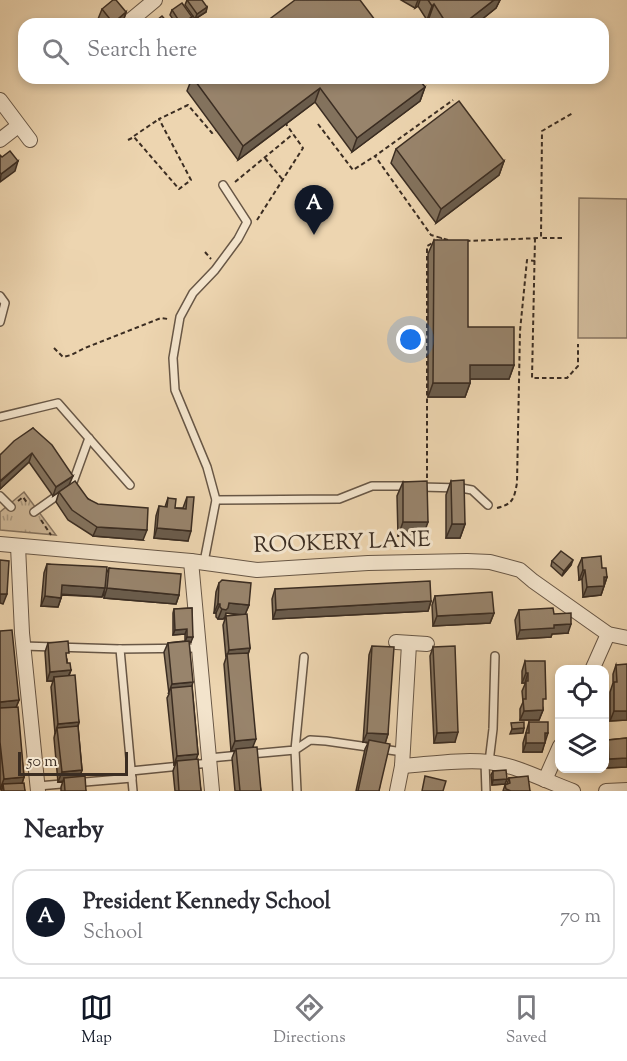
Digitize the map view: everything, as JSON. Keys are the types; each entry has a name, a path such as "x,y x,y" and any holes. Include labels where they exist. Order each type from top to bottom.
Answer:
{"street":[{"path":"133,18 154,0"},
{"path":"0,100 30,140"},
{"path":"0,140 18,126"},
{"name":"ROOKERY LANE","path":"0,544 198,562 257,570 368,563 490,562 520,570 608,634 627,638"},
{"path":"18,546 19,638 38,789"},
{"path":"198,562 200,648 212,791"},
{"path":"594,665 608,634"},
{"path":"397,791 402,759 403,643 427,644"},
{"path":"402,759 487,762 521,770 547,784 573,791"},
{"path":"547,784 555,761"},
{"path":"606,791 627,790"}],"lane":[{"path":"198,562 216,500 207,467 175,390 173,358 180,321 193,293 238,239 247,222 224,187"},
{"path":"0,296 5,303 0,322"},
{"path":"0,417 58,403 130,485"},
{"path":"34,512 72,485 89,438"},
{"path":"216,500 324,500 339,499 372,486 427,487 472,490 488,505"},
{"path":"0,496 11,507"},
{"path":"19,638 120,649 200,648"},
{"path":"120,649 133,791"},
{"path":"486,791 487,762 493,729 495,656"},
{"path":"297,791 295,750 304,657"},
{"path":"38,789 210,761 295,750 310,740 326,741 402,759"}],"path":[{"path":"318,124 353,170 453,100"},
{"path":"128,140 159,119 188,105 212,133 216,130"},
{"path":"541,237 542,131 573,113"},
{"path":"134,137 179,189 191,180 159,119"},
{"path":"247,222 257,220 303,148 286,124"},
{"path":"224,187 265,158 293,134"},
{"path":"375,156 431,235 454,242"},
{"path":"265,158 283,180"},
{"path":"466,242 541,237 562,238"},
{"path":"427,487 427,246 442,238"},
{"path":"535,238 532,378 567,378 578,366 578,344"},
{"path":"488,505 497,509 508,505 513,499 517,483 520,331 527,260 535,261"},
{"path":"54,348 63,357 71,356 85,348 161,318 180,321"}],"green space":[{"path":"579,198 627,199 627,338 578,338"},
{"path":"24,492 56,535 0,530 0,512"}],"building":[{"path":"116,0 126,12 119,18 109,18 102,9"},
{"path":"187,0 202,0 207,7 197,14"},
{"path":"295,0 360,0 374,18 271,18"},
{"path":"428,0 494,0 471,18 443,18 434,4 432,6"},
{"path":"182,3 192,17 177,18 172,10"},
{"path":"197,84 423,84 425,87 357,138 320,88 243,146"},
{"path":"459,101 504,161 441,209 396,149"},
{"path":"10,151 18,161 1,174 0,155 2,157"},
{"path":"434,240 468,240 468,327 514,327 514,365 470,365 470,383 433,383"},
{"path":"33,428 52,445 73,476 56,487 32,453 0,481 0,455 14,441"},
{"path":"464,480 465,524 452,524 451,481"},
{"path":"75,481 88,499 98,504 148,508 147,530 97,527 72,510 59,492"},
{"path":"427,481 428,522 403,522 403,482"},
{"path":"187,497 194,497 191,531 157,528 159,506 167,507 168,498 176,499 175,508 186,509"},
{"path":"561,551 573,560 564,571 552,561"},
{"path":"601,556 602,568 606,568 607,577 604,577 604,586 587,587 582,558"},
{"path":"0,560 9,561 7,594 0,594"},
{"path":"47,564 107,567 105,588 62,585 61,598 45,596"},
{"path":"109,568 181,574 179,595 107,588"},
{"path":"222,580 251,583 249,605 229,603 226,610 222,609 218,604 219,583"},
{"path":"430,581 431,601 276,610 275,589"},
{"path":"492,592 494,613 437,616 435,596"},
{"path":"192,608 193,637 187,637 187,629 175,630 174,609"},
{"path":"553,608 554,614 571,613 571,624 554,625 554,628 520,630 519,610"},
{"path":"247,614 250,648 229,650 226,616"},
{"path":"12,630 19,700 0,702 0,631"},
{"path":"68,641 67,663 70,663 71,670 50,672 48,643"},
{"path":"189,641 193,682 172,684 168,643"},
{"path":"372,646 394,647 388,734 367,733"},
{"path":"455,646 458,732 437,733 433,647"},
{"path":"248,653 256,739 235,741 227,654"},
{"path":"525,661 545,661 546,699 543,699 543,710 524,711 523,699 526,699 526,681 528,681"},
{"path":"627,664 627,711 614,711 616,665"},
{"path":"75,675 79,722 58,724 54,677"},
{"path":"192,686 198,754 177,756 171,688"},
{"path":"18,707 24,777 4,779 0,742 0,708"},
{"path":"524,722 524,728 512,729 511,723"},
{"path":"529,722 548,722 545,743 526,743"},
{"path":"78,726 82,770 62,772 57,728"},
{"path":"627,738 627,758 609,759 609,740"},
{"path":"369,740 390,744 379,791 358,791"},
{"path":"257,747 261,791 240,791 236,749"},
{"path":"198,759 201,791 179,791 177,761"},
{"path":"506,770 507,779 493,780 493,771"},
{"path":"85,776 86,791 65,791 64,778"},
{"path":"425,776 446,781 443,791 422,791"},
{"path":"528,776 530,791 506,789 505,785 510,783 509,778"},
{"path":"24,783 25,791 4,791 3,784"}],"place":[{"name":"President Kennedy School","path":"314,235"}]}
